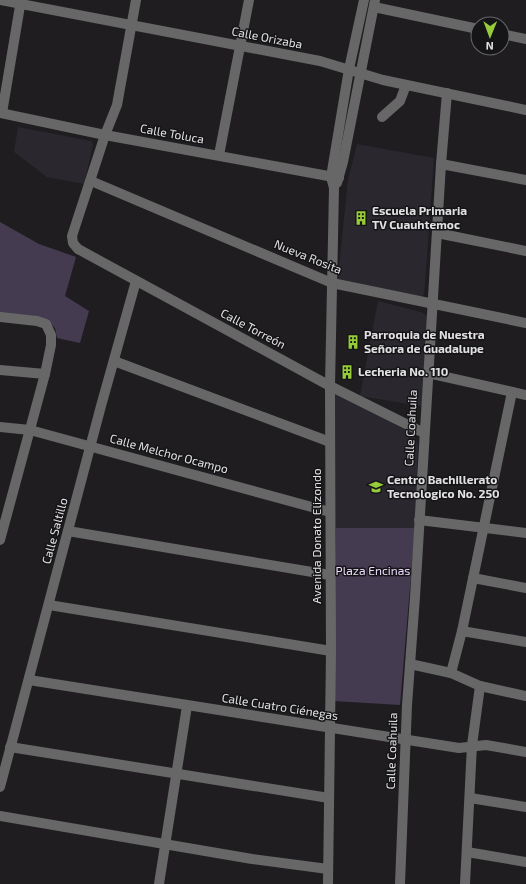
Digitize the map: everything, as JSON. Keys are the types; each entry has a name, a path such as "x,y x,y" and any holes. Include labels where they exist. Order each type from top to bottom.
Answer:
{"street":[{"name":"Calle Orizaba","path":"0,0 21,2 241,46 349,69 383,80 526,110"},
{"path":"91,181 105,135 118,105 136,0"},
{"path":"219,156 249,0"},
{"name":"Avenida Donato Elizondo","path":"328,884 331,651 330,386 334,188 349,69 364,0"},
{"path":"1,113 21,2"},
{"path":"374,4 470,27"},
{"name":"Avenida Donato Elizondo","path":"335,177 360,73 374,4"},
{"path":"510,36 526,39"},
{"path":"382,117 400,101 406,85"},
{"name":"Calle Coahuila","path":"400,884 405,740 420,520 441,164 447,93"},
{"name":"Calle Toluca","path":"1,113 105,135 335,177"},
{"path":"441,164 526,180"},
{"name":"Calle Torreón","path":"91,181 72,236 73,243 78,248 330,386 424,433"},
{"name":"Nueva Rosita","path":"91,181 332,283 432,305 526,323"},
{"path":"437,233 526,251"},
{"name":"Calle Saltillo","path":"0,788 136,281"},
{"path":"0,317 37,321 46,324 51,335 51,345 45,374 0,540"},
{"path":"114,361 330,442"},
{"path":"0,370 45,374"},
{"path":"428,373 526,394"},
{"path":"451,673 462,631 512,392"},
{"name":"Calle Melchor Ocampo","path":"0,427 30,430 330,512"},
{"path":"420,520 526,533"},
{"path":"68,531 187,549 330,575"},
{"path":"473,578 526,588"},
{"path":"49,605 331,651"},
{"path":"462,631 526,642"},
{"path":"410,664 451,673 480,686 526,696"},
{"name":"Calle Cuatro Ciénegas","path":"29,680 459,748 472,745 486,745 526,752"},
{"path":"465,884 472,745 480,686"},
{"path":"159,884 187,706"},
{"path":"10,747 329,798"},
{"path":"470,798 526,807"},
{"path":"0,816 252,859 328,869"},
{"path":"467,852 526,862"}],"shaded area":[{"path":"18,127 91,141 93,144 84,184 47,177 14,152"},
{"path":"357,144 434,158 424,294 420,298 341,281 338,277 348,180"},
{"path":"378,301 421,312 430,318 427,407 360,396"},
{"name":"Centro Bachillerato Tecnologico No. 250","path":"335,391 414,435 418,446 415,528 336,528"}],"green space":[{"path":"0,222 39,244 76,257 65,296 89,311 80,343 57,338 55,328 50,323 0,313"},
{"name":"Plaza Encinas","path":"336,528 415,528 400,705 334,701"}],"place":[{"name":"Escuela Primaria TV Cuauhtemoc","path":"361,218"},
{"name":"Parroquia de Nuestra Señora de Guadalupe","path":"353,342"},
{"name":"Lecheria No. 110","path":"347,372"},
{"name":"Centro Bachillerato Tecnologico No. 250","path":"376,487"}]}
